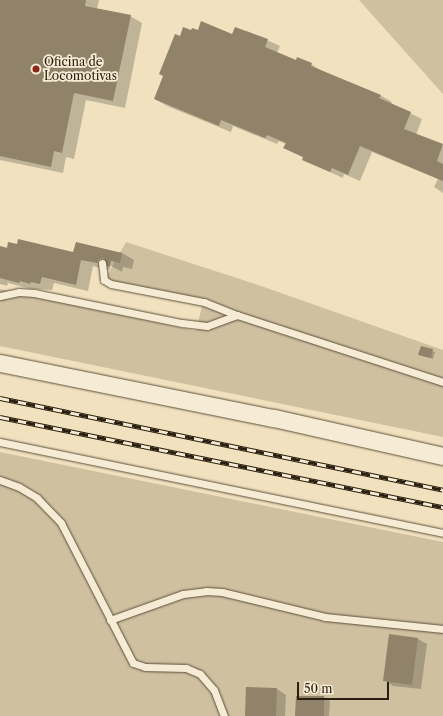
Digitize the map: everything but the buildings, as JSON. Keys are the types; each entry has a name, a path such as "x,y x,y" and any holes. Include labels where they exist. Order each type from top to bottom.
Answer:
{"street":[{"path":"0,363 274,418 443,456"}],"lane":[{"path":"102,263 104,280 111,284 204,302 237,315 443,382"},
{"path":"0,296 19,292 34,293 182,323 207,326 237,315"},
{"path":"0,442 443,532"},
{"path":"0,480 31,494 57,518 69,535 110,620 133,663 145,667 186,668 200,674 214,690 224,716"},
{"path":"110,620 183,594 206,591 222,592 325,617 443,629"}],"shaded area":[{"path":"359,0 443,0 443,94"},
{"path":"126,242 261,286 443,350 443,437 0,346 0,289 196,331 202,306 105,279"},
{"path":"0,452 443,542 443,716 0,716"}],"railway":[{"path":"0,398 443,490"},
{"path":"0,417 443,507"}],"place":[{"name":"Oficina de Locomotivas","path":"36,69"}]}
